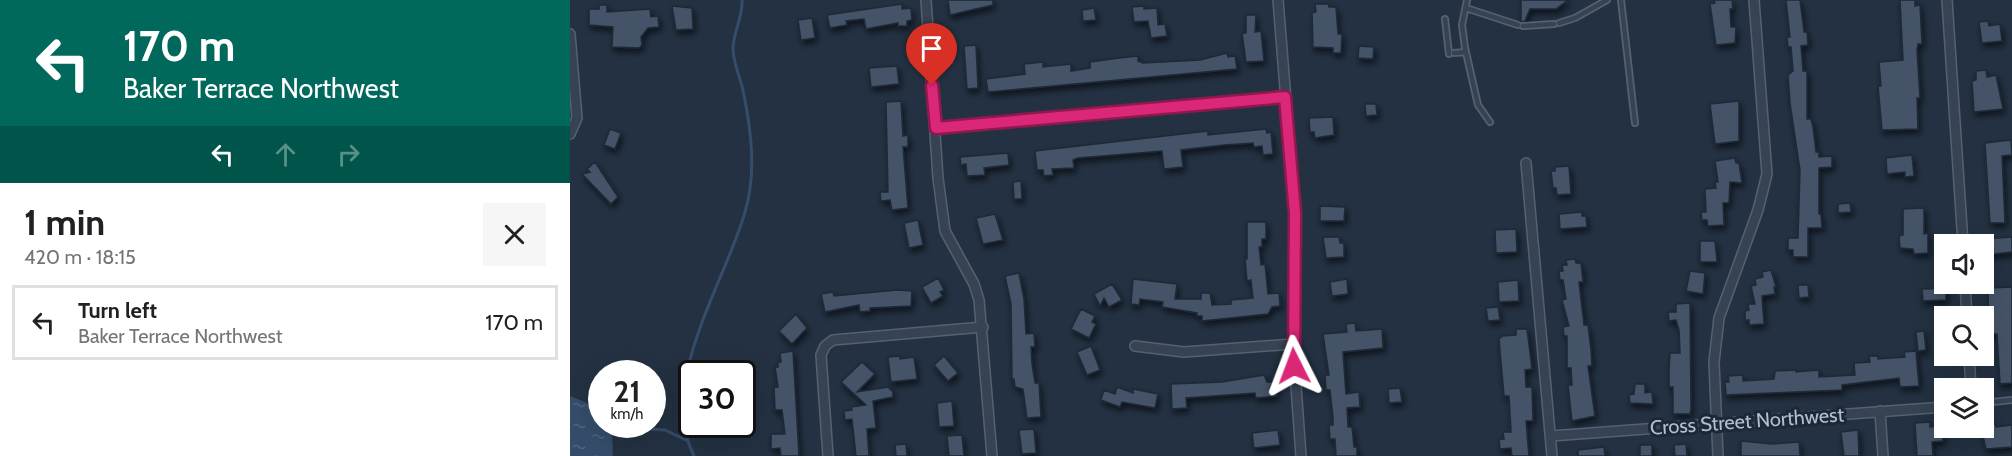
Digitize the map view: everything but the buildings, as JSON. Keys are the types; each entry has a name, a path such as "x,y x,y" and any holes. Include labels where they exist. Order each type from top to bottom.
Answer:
{"street":[{"path":"926,0 945,231 974,284 983,327 992,456"},
{"path":"1278,0 1295,213 1293,344 1301,456"},
{"path":"1718,456 1714,362 1719,318 1758,210 1767,174 1754,0"},
{"path":"1947,0 1962,234"},
{"path":"570,34 577,118 570,134"},
{"path":"936,128 1285,97"},
{"path":"1526,163 1552,456"},
{"path":"828,456 821,355 825,346 833,340 983,327"},
{"path":"1135,346 1184,352 1293,344"},
{"name":"Cross Street Northwest","path":"1551,436 1934,407"},
{"path":"1880,411 1883,456"}],"lane":[{"path":"1467,0 1462,25 1466,52 1478,105 1490,122"},
{"path":"1466,8 1521,25 1556,24 1575,18 1607,0"},
{"path":"1621,0 1635,123"},
{"path":"1445,19 1451,54 1466,52"},
{"path":"1994,402 2012,400"}],"water":[{"path":"570,396 588,404 588,438 612,438 613,456 570,456"}],"waterway":[{"path":"694,456 685,427 684,397 689,365 710,301 736,240 749,197 751,182 752,151 748,120 733,54 742,0"},
{"path":"666,430 686,440"}],"route":[{"path":"932,85 936,128 1285,97 1292,154 1295,213 1294,366"}]}
